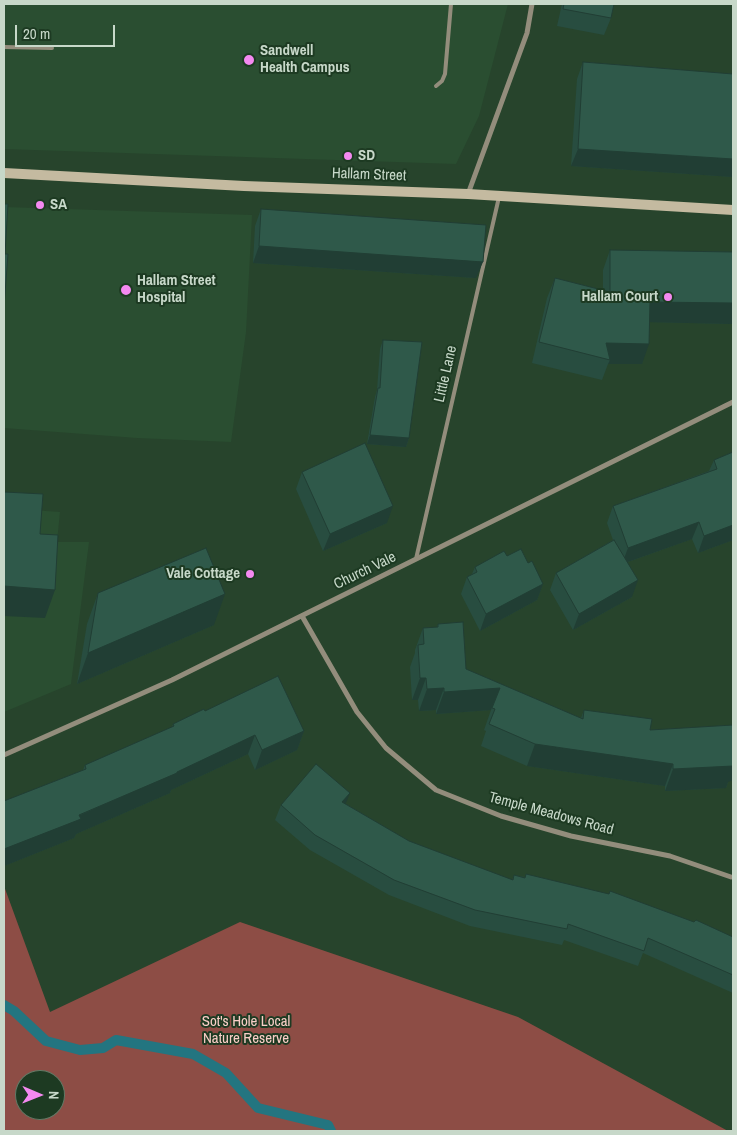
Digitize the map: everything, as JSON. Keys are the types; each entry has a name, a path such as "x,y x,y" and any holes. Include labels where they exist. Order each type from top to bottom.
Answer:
{"street":[{"path":"468,194 527,33 532,4"},
{"name":"Hallam Street","path":"4,173 244,186 500,195 733,210"},
{"name":"Church Vale","path":"4,755 172,680 733,402"},
{"name":"Temple Meadows Road","path":"302,616 357,712 386,748 436,790 501,816 571,836 670,856 732,877"}],"lane":[{"path":"436,86 445,74 451,4"},
{"path":"4,46 52,48"},
{"name":"Little Lane","path":"416,559 500,195"}],"shaded area":[{"name":"Sandwell Health Campus","path":"4,4 508,4 479,116 456,164 4,149"},
{"name":"Hallam Street Hospital","path":"4,207 252,215 246,332 231,442 137,438 4,428"},
{"path":"4,508 60,512 57,542 89,542 71,684 4,712"}],"green space":[{"name":"Sot's Hole Local Nature Reserve","path":"4,886 50,1012 240,922 518,1017 728,1131 4,1131"}],"building":[{"path":"564,4 614,4 611,18 563,9"},
{"path":"583,62 733,74 733,159 578,149"},
{"path":"4,204 8,204 5,254 8,254 4,307"},
{"path":"261,209 486,225 483,262 259,246"},
{"path":"610,250 733,252 733,303 650,302 649,344 606,343 610,360 539,342 555,278 610,292"},
{"path":"383,340 422,342 409,438 370,435 378,388 380,388"},
{"path":"365,443 393,506 330,534 302,472"},
{"path":"733,452 733,525 704,536 699,522 628,548 613,506 717,469 714,460"},
{"path":"4,492 43,494 40,534 58,535 55,590 4,586"},
{"path":"614,540 638,580 579,614 556,573"},
{"path":"206,548 225,594 88,653 98,593"},
{"path":"521,549 528,563 532,561 543,584 486,614 467,577 477,572 475,567 504,551 507,556"},
{"path":"463,622 466,669 583,719 584,710 652,719 650,730 733,725 733,766 673,769 673,764 535,744 489,724 495,709 492,708 500,688 444,692 444,688 427,689 426,678 420,678 418,645 424,644 423,628 438,627 438,624"},
{"path":"278,676 304,731 262,750 255,735 177,773 79,815 81,819 4,849 4,801 86,769 85,765 174,726 173,724 204,709 205,711"},
{"path":"316,764 350,793 342,802 409,841 513,880 514,875 525,878 526,874 609,894 610,891 694,922 696,920 733,937 733,975 648,938 644,951 568,924 567,929 475,910 394,880 315,835 281,805"}],"waterway":[{"path":"4,1005 14,1011 46,1041 80,1050 103,1048 116,1040 193,1054 226,1073 258,1108 328,1125 331,1131"}],"place":[{"name":"Sandwell Health Campus","path":"249,60"},
{"name":"SD","path":"348,156"},
{"name":"SA","path":"40,205"},
{"name":"Hallam Street Hospital","path":"126,290"},
{"name":"Hallam Court","path":"668,297"},
{"name":"Vale Cottage","path":"250,574"}]}
